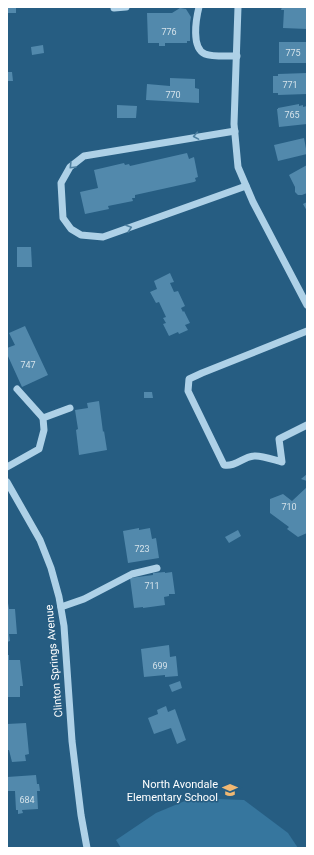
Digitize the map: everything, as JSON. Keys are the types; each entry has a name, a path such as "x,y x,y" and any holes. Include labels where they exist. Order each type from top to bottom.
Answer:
{"street":[{"path":"114,8 126,7"},
{"path":"199,7 196,27 197,44 201,51 206,54 237,56"},
{"path":"238,7 235,131 238,167 252,202 307,305"},
{"path":"235,131 84,156 70,167 61,184 64,218 71,229 81,235 103,236 246,186"},
{"path":"307,332 202,372 189,379 188,391 224,465 230,466 241,460 254,456 282,462 279,439 307,425"},
{"path":"7,467 38,449 44,430 44,418 17,389"},
{"path":"44,418 70,408"},
{"name":"Clinton Springs Avenue","path":"7,482 40,540 51,568 61,607 64,626 72,741 87,848"},
{"path":"61,607 101,591 132,574 157,568"}],"shaded area":[{"path":"192,798 244,800 288,833 298,848 121,848 116,840 156,813"}],"building":[{"path":"7,7 16,7 16,13 7,13"},
{"path":"282,7 307,7 307,29 283,28 284,10 281,10"},
{"path":"180,8 186,9 191,17 190,41 187,41 187,43 165,43 165,46 159,46 159,43 148,43 147,13 172,13"},
{"path":"279,42 307,42 307,63 279,63"},
{"path":"43,45 44,53 32,55 31,47"},
{"path":"7,72 12,72 13,81 7,81"},
{"path":"307,73 307,94 278,95 278,93 273,93 273,76 278,76 278,74"},
{"path":"170,78 195,79 195,88 199,89 199,103 146,100 147,84 170,86"},
{"path":"299,104 299,106 303,105 303,107 307,106 307,124 279,127 277,109"},
{"path":"117,105 137,106 136,118 117,118"},
{"path":"304,138 307,154 278,161 274,145"},
{"path":"187,153 189,159 194,157 198,177 195,178 196,181 135,195 135,198 132,198 133,201 108,206 109,209 85,214 80,192 98,188 94,170 124,163 125,165 129,164 130,166"},
{"path":"307,165 307,193 298,195 295,192 295,187 289,175"},
{"path":"307,202 307,211 303,204"},
{"path":"17,247 31,247 32,267 17,267"},
{"path":"170,273 174,282 170,283 174,292 178,291 185,306 181,308 190,323 185,325 188,330 169,336 163,324 166,323 163,318 166,317 159,302 156,303 150,292 157,289 154,281"},
{"path":"25,326 48,375 22,387 7,354 7,348 15,345 9,333"},
{"path":"144,392 152,392 153,398 144,398"},
{"path":"99,401 107,450 79,455 76,430 78,429 75,410 88,408 87,403"},
{"path":"307,474 307,481 301,479"},
{"path":"307,487 307,533 298,537 287,529 289,527 270,513 270,499 283,494 292,501"},
{"path":"139,528 139,530 150,528 152,539 156,538 159,558 128,563 123,531"},
{"path":"238,530 241,536 229,543 225,537"},
{"path":"172,572 175,594 169,594 169,596 164,597 165,605 134,608 130,578"},
{"path":"7,603 9,609 15,609 17,634 9,634 10,641 7,642"},
{"path":"169,645 170,657 176,656 178,676 165,677 165,675 144,677 141,649"},
{"path":"7,655 9,655 9,660 20,660 23,686 20,686 20,697 7,697"},
{"path":"180,681 182,688 172,692 169,685"},
{"path":"166,706 168,712 175,709 186,740 177,744 171,728 154,734 148,718 158,714 157,710"},
{"path":"26,723 29,754 25,755 26,761 12,762 9,750 7,750 7,724"},
{"path":"36,775 37,784 39,784 40,791 37,791 38,809 22,810 23,813 18,814 18,810 16,810 15,791 7,791 7,777"}],"place":[{"name":"North Avondale Elementary School","path":"230,790"}]}
